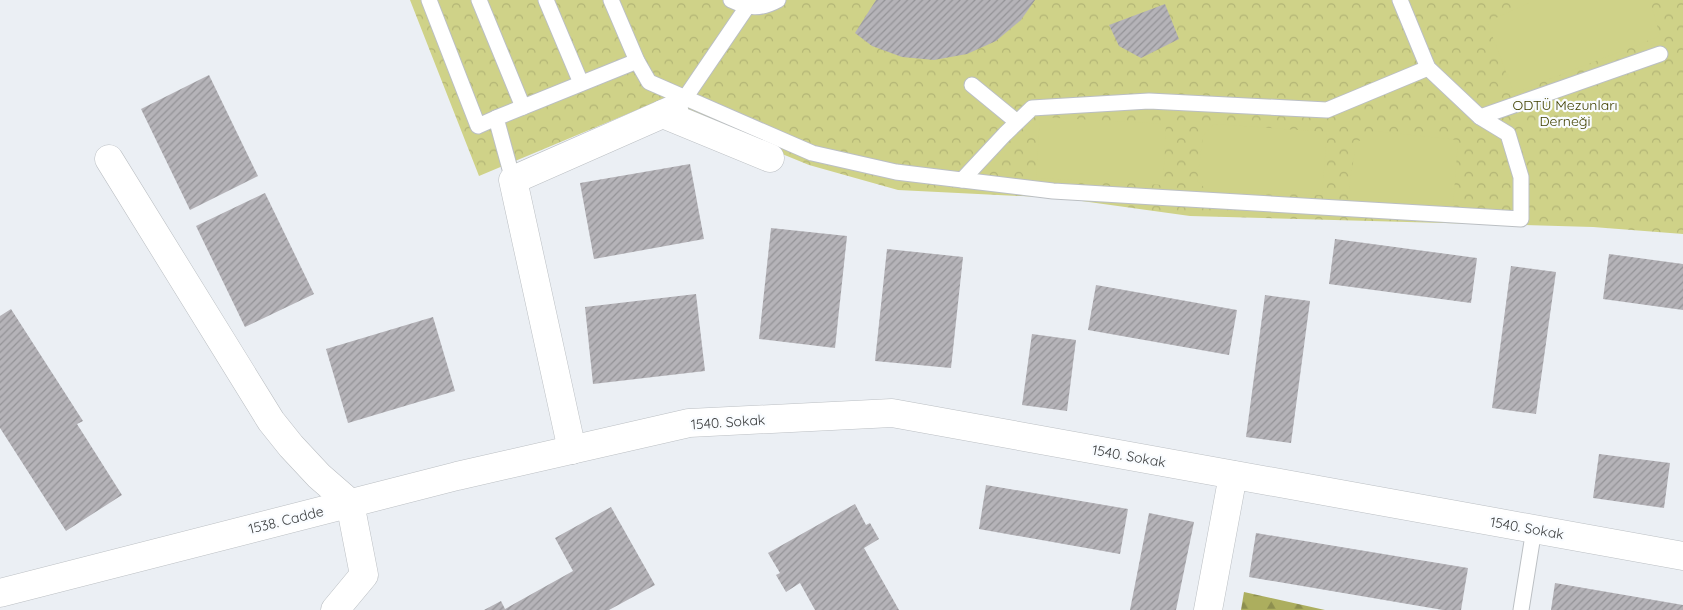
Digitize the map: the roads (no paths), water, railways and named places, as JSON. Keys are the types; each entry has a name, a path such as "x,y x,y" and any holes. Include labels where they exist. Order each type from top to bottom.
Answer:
{"street":[{"path":"572,450 513,180 674,107 770,158"},
{"path":"109,159 271,422 313,470 350,503 364,575 335,610"},
{"name":"1540. Sokak","path":"572,450 689,423 892,413 1683,556"},
{"name":"1538. Cadde","path":"0,593 457,476 572,450"},
{"path":"1208,610 1233,475"}],"lane":[{"path":"429,0 478,126 637,61"},
{"path":"479,0 523,107"},
{"path":"546,0 581,83"},
{"path":"610,0 637,61 650,82 674,107 812,153 896,172 1053,191 1521,219 1521,178 1508,134 1480,117 1428,68 1400,0"},
{"path":"731,0 747,7 759,7 778,0"},
{"path":"674,107 747,7"},
{"path":"1480,117 1660,54"},
{"path":"962,180 1032,108 1149,101 1327,110 1428,68"},
{"path":"972,86 1017,122"},
{"path":"496,118 513,180"},
{"path":"1521,610 1534,529"}],"park label":[{"name":"ODTÜ Mezunları Derneği","path":"1565,114"}]}
